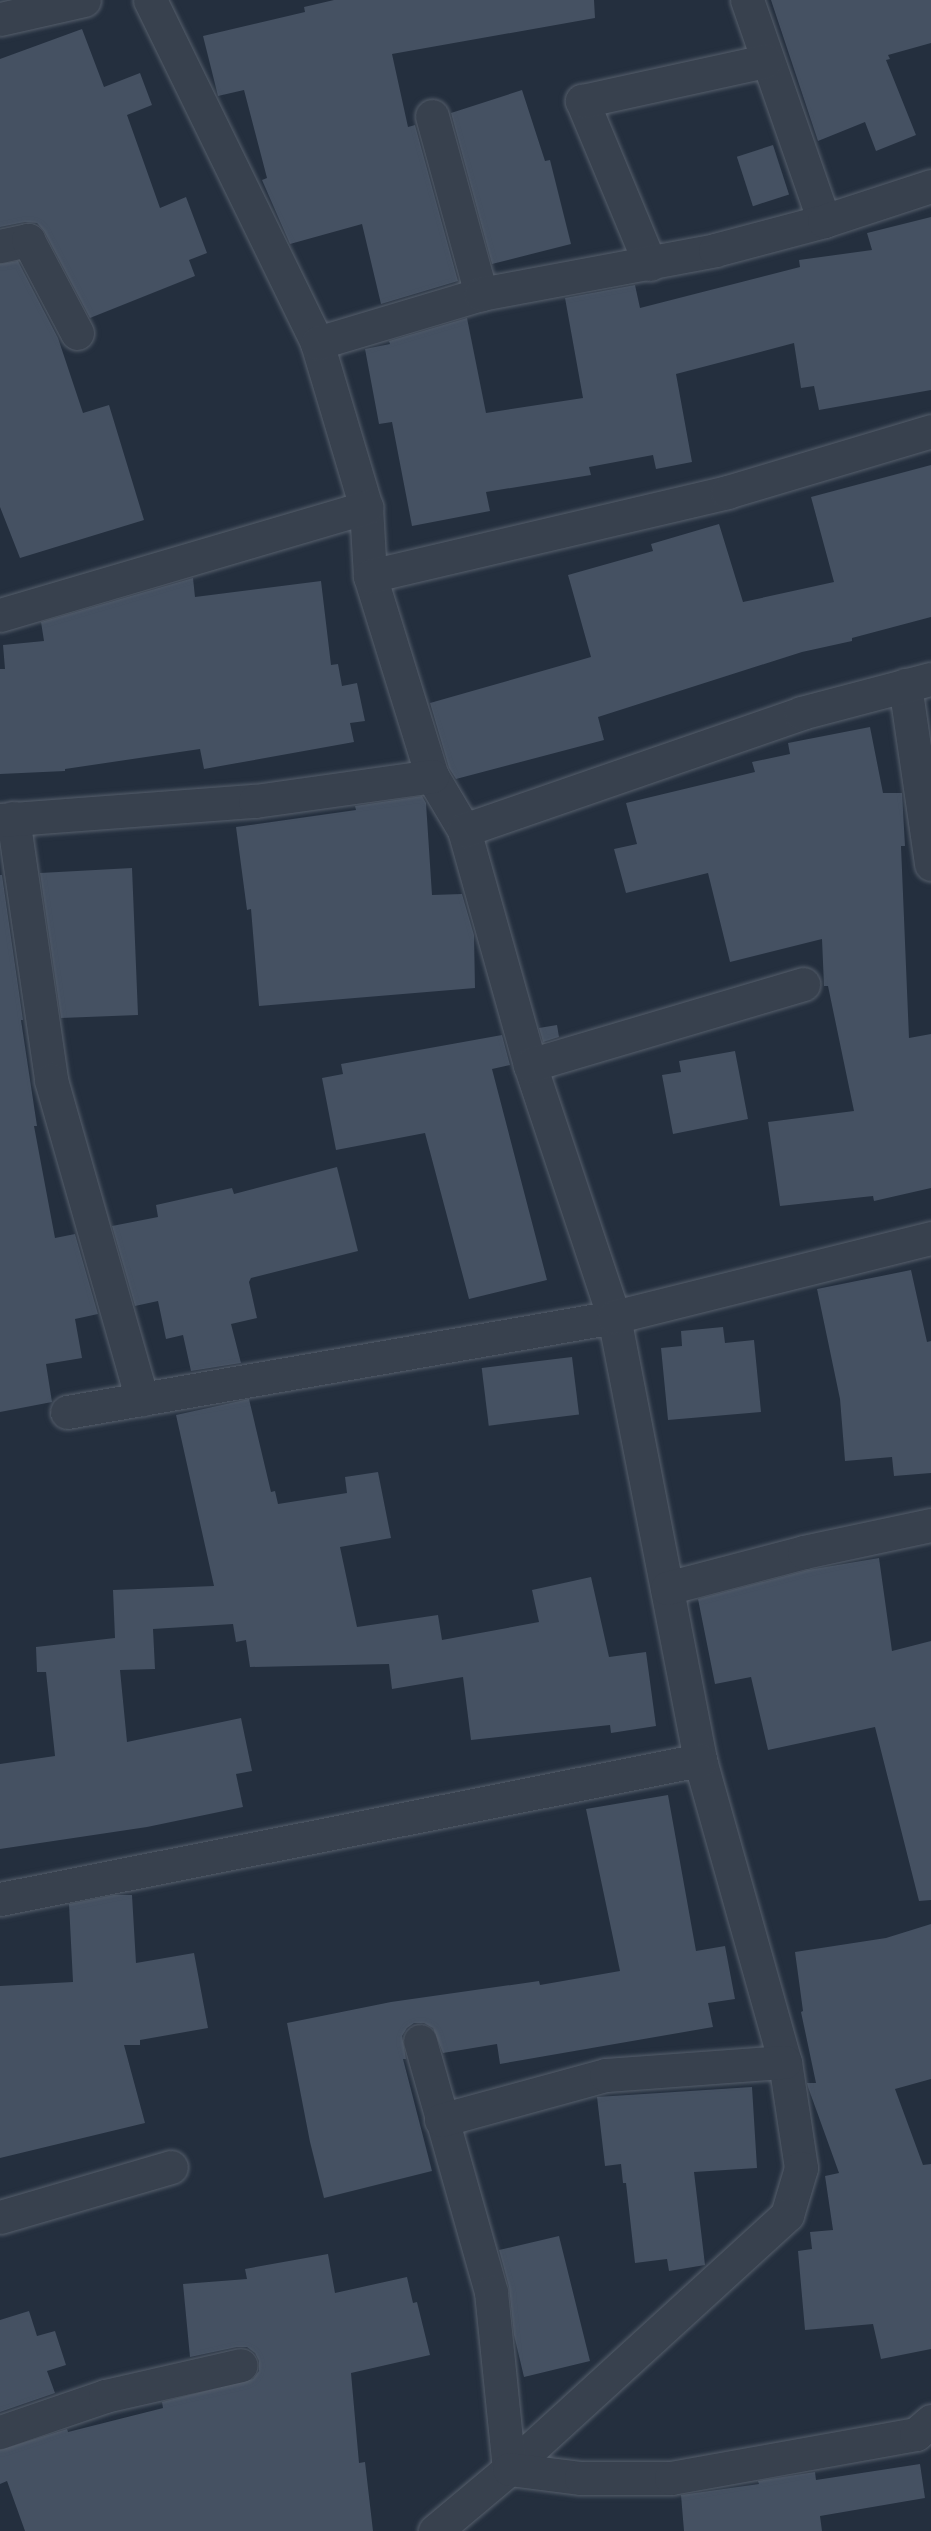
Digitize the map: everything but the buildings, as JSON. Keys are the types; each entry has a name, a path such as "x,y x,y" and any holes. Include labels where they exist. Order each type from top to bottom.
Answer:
{"street":[{"path":"0,19 84,0"},
{"path":"150,0 317,343 366,507 370,576 432,776 464,830 530,1065 614,1317 700,1760 785,2062 801,2168 787,2215 509,2469 435,2531"},
{"path":"747,0 766,61 824,221"},
{"path":"650,264 582,101 766,61"},
{"path":"432,116 481,294"},
{"path":"317,343 481,294 716,250 824,221 931,186"},
{"path":"0,246 28,240 77,333"},
{"path":"370,576 727,492 931,431"},
{"path":"0,615 366,507"},
{"path":"464,830 801,713 918,682 931,864"},
{"path":"142,1399 51,1080 7,819 255,801 432,776"},
{"path":"530,1065 803,984"},
{"path":"67,1412 614,1317 931,1238"},
{"path":"667,1588 804,1552 931,1525"},
{"path":"0,1899 700,1760"},
{"path":"420,2041 491,2292 509,2469"},
{"path":"441,2120 606,2075 785,2062"},
{"path":"0,2217 171,2167"},
{"path":"0,2432 105,2396 241,2365"},
{"path":"509,2469 581,2478 671,2478 916,2434 931,2421"}]}
